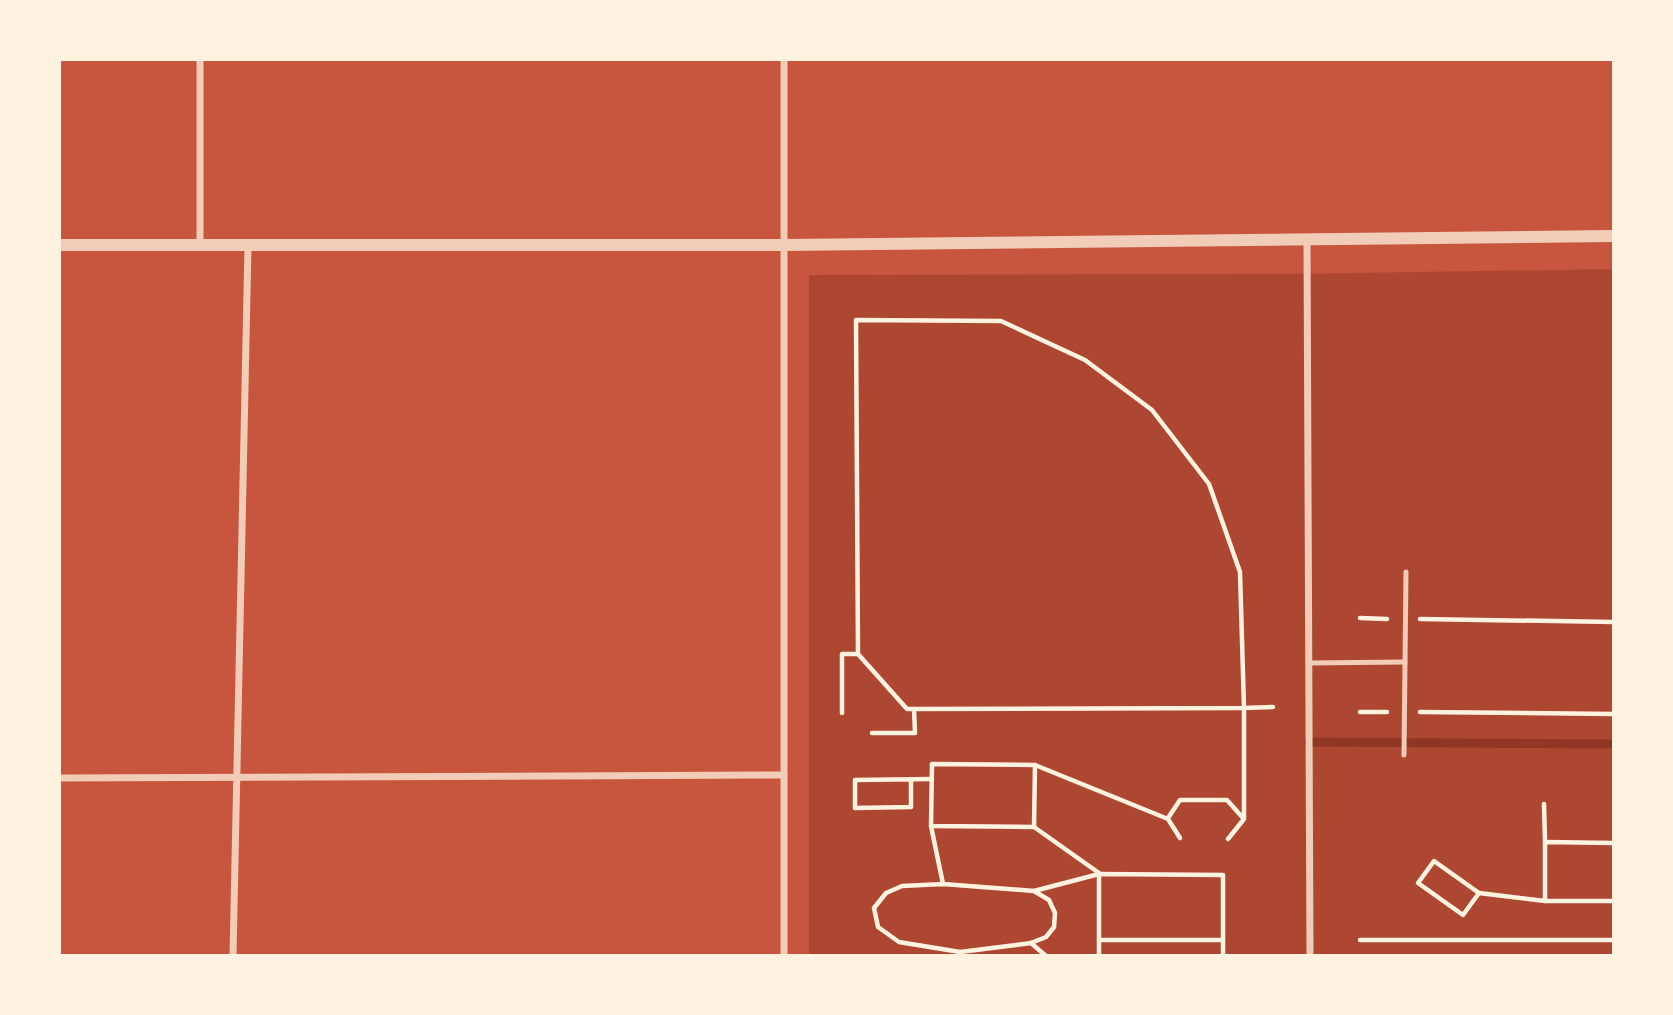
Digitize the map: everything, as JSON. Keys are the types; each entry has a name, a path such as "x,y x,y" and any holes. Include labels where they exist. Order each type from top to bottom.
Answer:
{"street":[{"path":"200,60 201,246"},
{"path":"784,60 784,956"},
{"path":"60,245 784,244 1614,236"},
{"path":"1307,240 1310,956"},
{"path":"233,956 248,246"},
{"path":"60,778 784,775"}],"lane":[{"path":"1404,755 1406,572"},
{"path":"1308,663 1405,662"}],"path":[{"path":"1228,839 1244,818 1244,708 1240,572 1209,484 1152,410 1085,360 1001,321 856,320 858,654 907,709 1244,708 1273,707"},
{"path":"1360,618 1614,622"},
{"path":"842,713 842,654 858,654"},
{"path":"872,733 915,733 914,709"},
{"path":"1360,712 1614,714"},
{"path":"943,884 931,826 932,764 1035,765 1168,818 1180,838"},
{"path":"1034,827 1035,765"},
{"path":"911,780 911,807 855,808 855,780 932,779"},
{"path":"1168,818 1180,800 1227,800 1244,818"},
{"path":"1544,804 1545,901"},
{"path":"931,826 1034,827 1099,874"},
{"path":"1545,842 1614,843"},
{"path":"1479,893 1463,915 1418,883 1434,861 1479,893 1545,901 1614,901"},
{"path":"1099,874 1099,956"},
{"path":"1034,891 1049,900 1055,913 1054,928 1046,937 1031,943 960,952 899,942 878,927 874,908 886,893 902,886 943,884 1034,891 1099,874 1223,874 1223,956"},
{"path":"1099,940 1223,940"},
{"path":"1360,940 1614,940"},
{"path":"1031,943 1046,956"}],"shaded area":[{"path":"1613,269 1613,955 809,955 809,275 1292,274"}],"waterway":[{"path":"1309,742 1614,744"}]}
